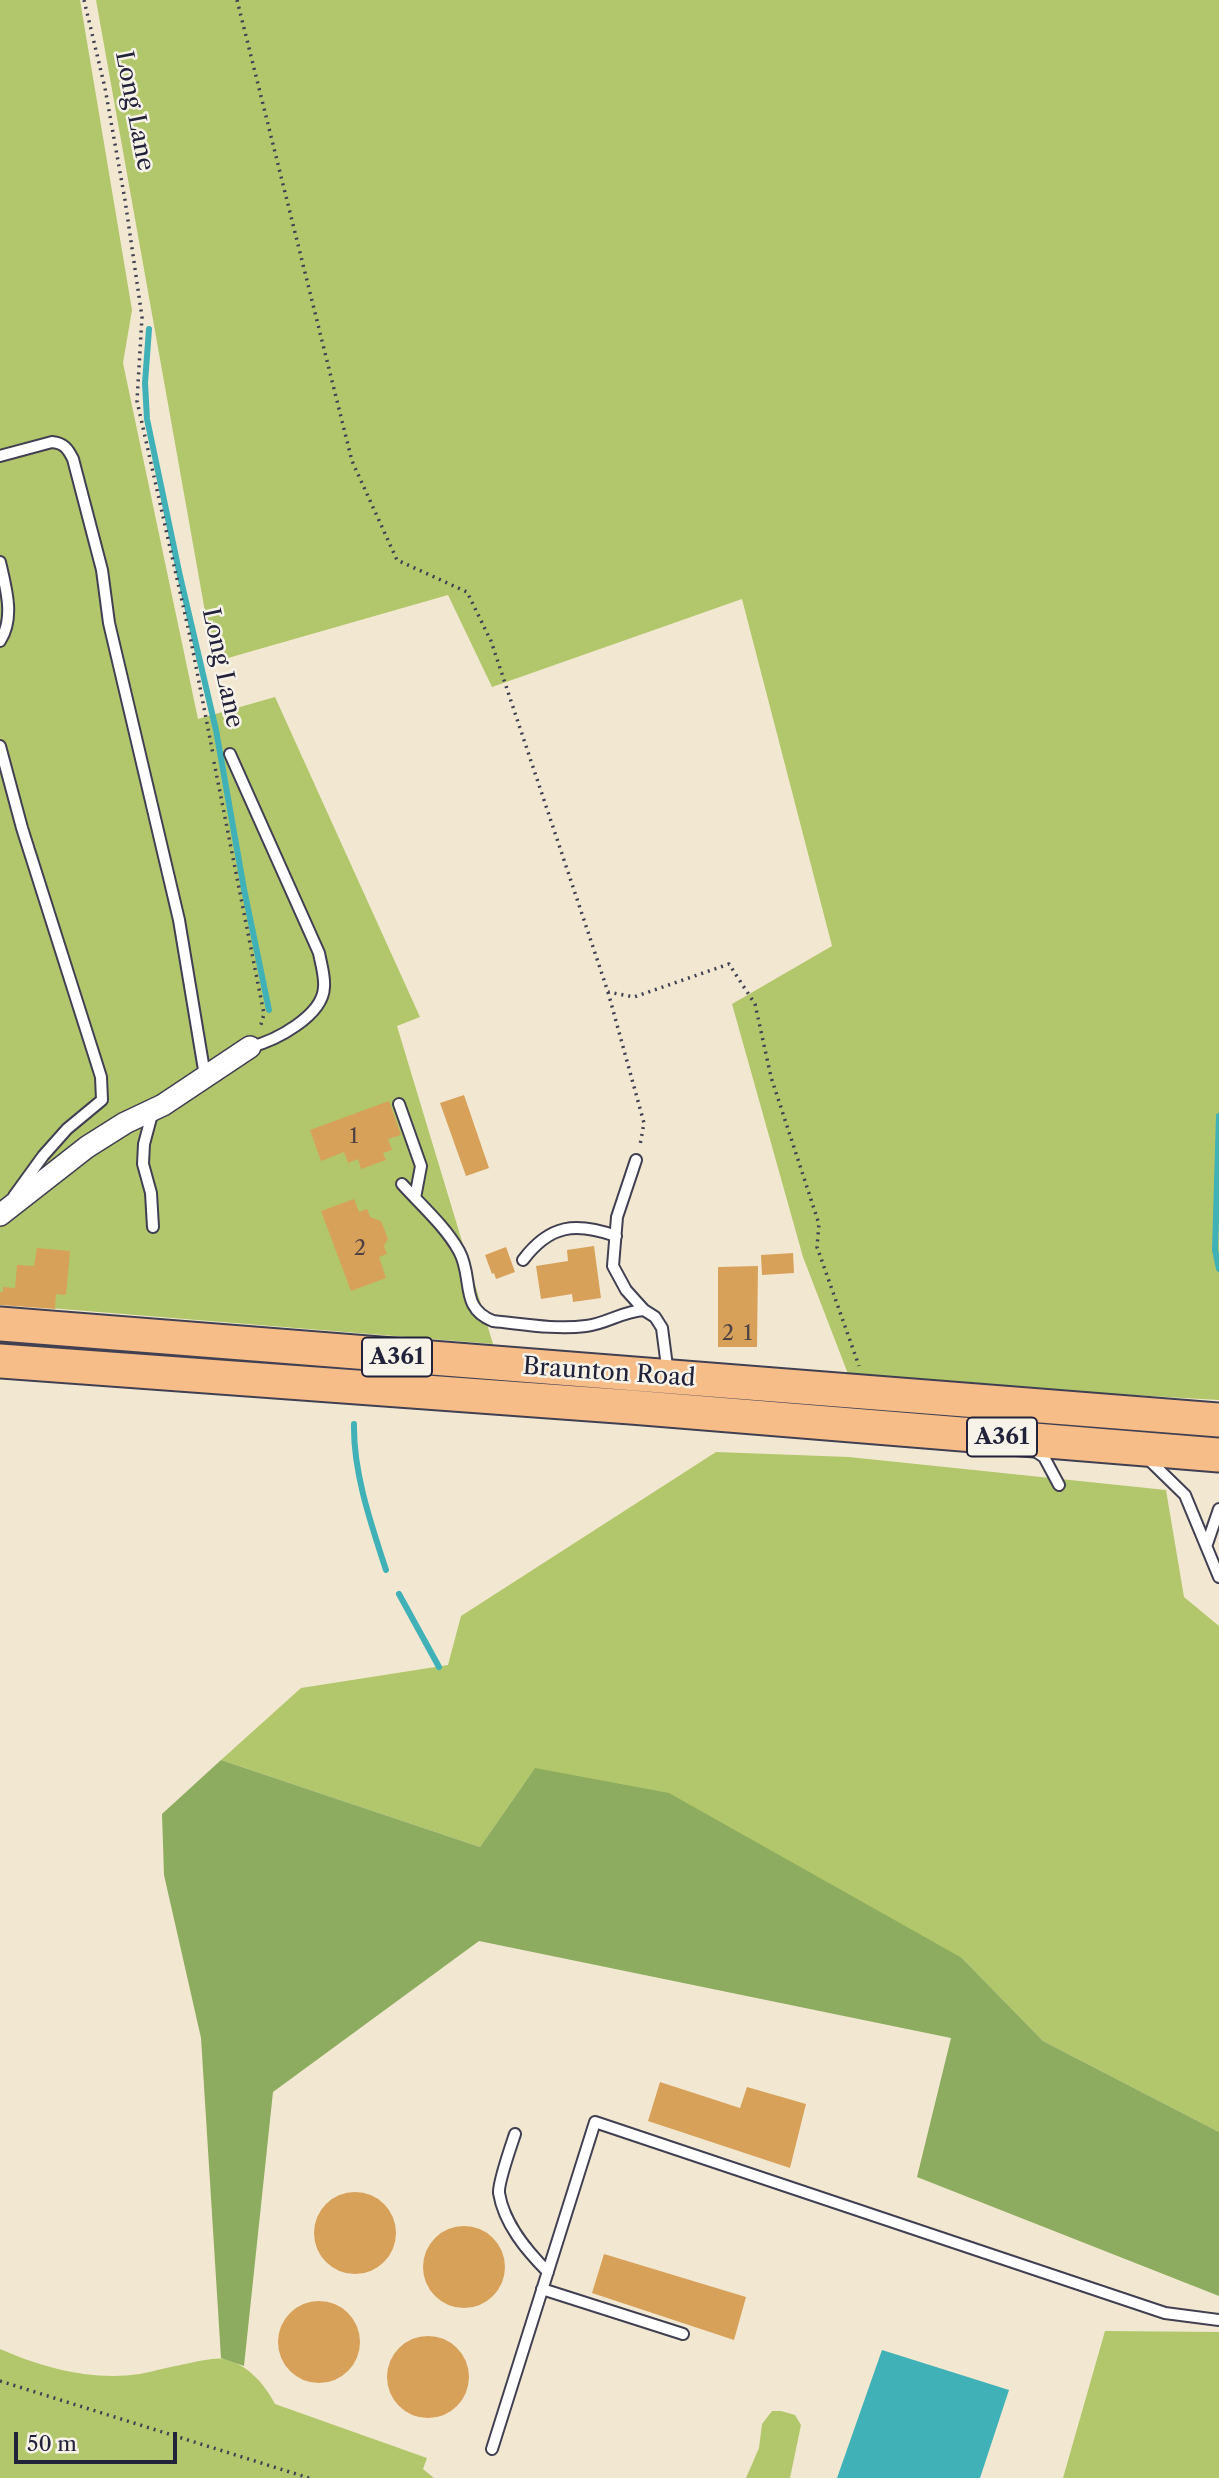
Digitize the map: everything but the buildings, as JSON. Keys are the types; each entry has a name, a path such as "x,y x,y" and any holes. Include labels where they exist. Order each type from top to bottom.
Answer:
{"main road":[{"name":"Braunton Road","path":"0,1324 1219,1420"},
{"name":"Braunton Road","path":"0,1361 1013,1437 1219,1455"}],"street":[{"path":"0,1215 87,1147 125,1123 149,1112 250,1047"}],"lane":[{"path":"0,456 52,442 61,443 73,459 102,570 109,623 179,920 205,1076"},
{"path":"0,562 8,622 0,641"},
{"path":"0,746 22,828 101,1077 102,1100 67,1129 43,1156 0,1215"},
{"path":"230,754 319,953 324,986 322,998 312,1013 264,1044 250,1047"},
{"path":"399,1104 417,1148 421,1166 415,1198"},
{"path":"149,1112 151,1118 144,1144 143,1164 150,1193 153,1227"},
{"path":"636,1160 617,1217 613,1266 626,1290 644,1310 655,1317 662,1328 668,1378"},
{"path":"402,1184 450,1237 461,1255 467,1273 471,1303 481,1317 492,1321 578,1327 605,1322 630,1311 644,1310"},
{"path":"523,1260 551,1234 576,1226 593,1228 616,1236"},
{"path":"1013,1437 1044,1457 1059,1485"},
{"path":"1138,1449 1185,1495 1219,1577"},
{"path":"1207,1544 1219,1509"},
{"path":"492,2449 595,2122 1165,2314 1219,2320"},
{"path":"515,2134 498,2191 511,2225 528,2252 548,2272"},
{"path":"542,2289 683,2334"}],"path":[{"name":"Long Lane","path":"84,0 105,88 142,317 137,401 191,641 264,1014 250,1047"},
{"path":"237,0 352,461 397,560 467,592 491,641 608,992 644,1123 636,1160"},
{"path":"608,992 634,997 729,964 755,1004 771,1077 820,1224 817,1247 858,1362"},
{"path":"0,2381 309,2478"}],"green space":[{"path":"0,0 80,0 132,310 123,363 198,719 275,697 420,1017 397,1026 493,1344 0,1304"},
{"path":"96,0 1219,0 1219,1400 850,1379 803,1257 732,1004 832,946 742,599 492,687 448,595 214,662"},
{"path":"716,1452 849,1457 1166,1490 1184,1597 1219,1626 1219,2132 1043,2041 962,1958 531,1774 480,1847 221,1760 301,1688 448,1665 461,1616"},
{"path":"221,1760 480,1847 535,1768 669,1793 962,1958 1043,2041 1219,2132 1219,2296 917,2177 951,2038 479,1941 273,2092 244,2366 221,2358 201,2038 164,1875 162,1814"},
{"path":"1105,2331 1219,2332 1219,2478 1063,2478"},
{"path":"0,2349 51,2367 104,2376 140,2374 224,2359 241,2366 254,2376 275,2404 427,2458 423,2469 434,2478 0,2478"},
{"path":"772,2411 795,2415 801,2425 790,2478 746,2478 759,2448 762,2424"}],"water":[{"path":"882,2350 1009,2390 980,2478 837,2478"}],"waterway":[{"path":"149,329 145,383 147,419 216,730 269,1010"},
{"path":"1219,1116 1215,1250 1219,1269"},
{"path":"354,1424 356,1461 386,1570"},
{"path":"399,1594 439,1667"}]}
